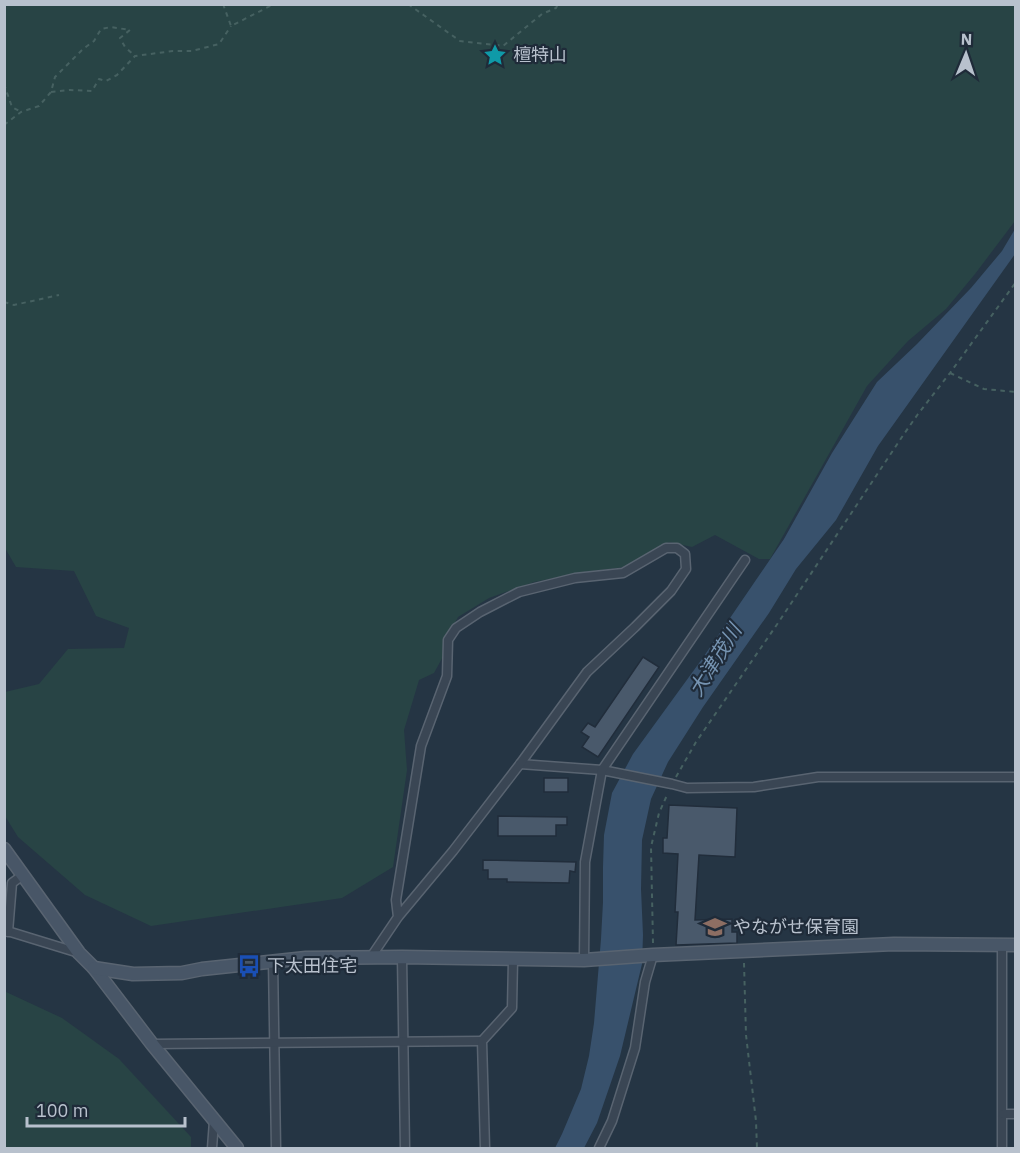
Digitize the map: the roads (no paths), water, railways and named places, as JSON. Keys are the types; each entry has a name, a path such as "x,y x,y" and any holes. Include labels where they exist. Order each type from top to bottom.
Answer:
{"street":[{"path":"371,957 398,917 453,851 587,672 671,591 686,569 685,554 677,548 666,548 623,573 575,578 519,592 480,612 456,628 448,640 447,676 421,746 396,900 398,917"},
{"path":"584,960 585,862 602,770 745,560"},
{"path":"520,764 602,770 687,788 754,787 818,777 1016,777"},
{"path":"4,849 79,953 94,968 237,1149"},
{"path":"23,875 12,883 6,931 79,953"},
{"path":"94,968 133,974 182,973 306,958 584,960 894,944 1016,945"},
{"path":"1002,945 1002,1149"},
{"path":"599,1149 612,1121 635,1048 645,982 653,955"},
{"path":"402,957 405,1149"},
{"path":"485,1149 482,1041 513,1008 513,960"},
{"path":"273,961 276,1149"},
{"path":"152,1044 482,1041"},
{"path":"1003,1114 1016,1114"},
{"path":"212,1149 214,1121"}],"water":[{"name":"大津茂川","path":"1015,229 1015,254 878,446 836,520 796,569 769,613 703,707 668,762 651,799 642,840 642,964 620,1056 597,1123 584,1148 555,1148 581,1089 589,1056 601,939 604,835 612,793 633,754 702,659 784,539 832,453 877,382 971,288 1002,251"}],"place":[{"name":"檀特山","path":"495,55"},
{"name":"やながせ保育園","path":"715,927"},
{"name":"下太田住宅","path":"249,966"}]}
